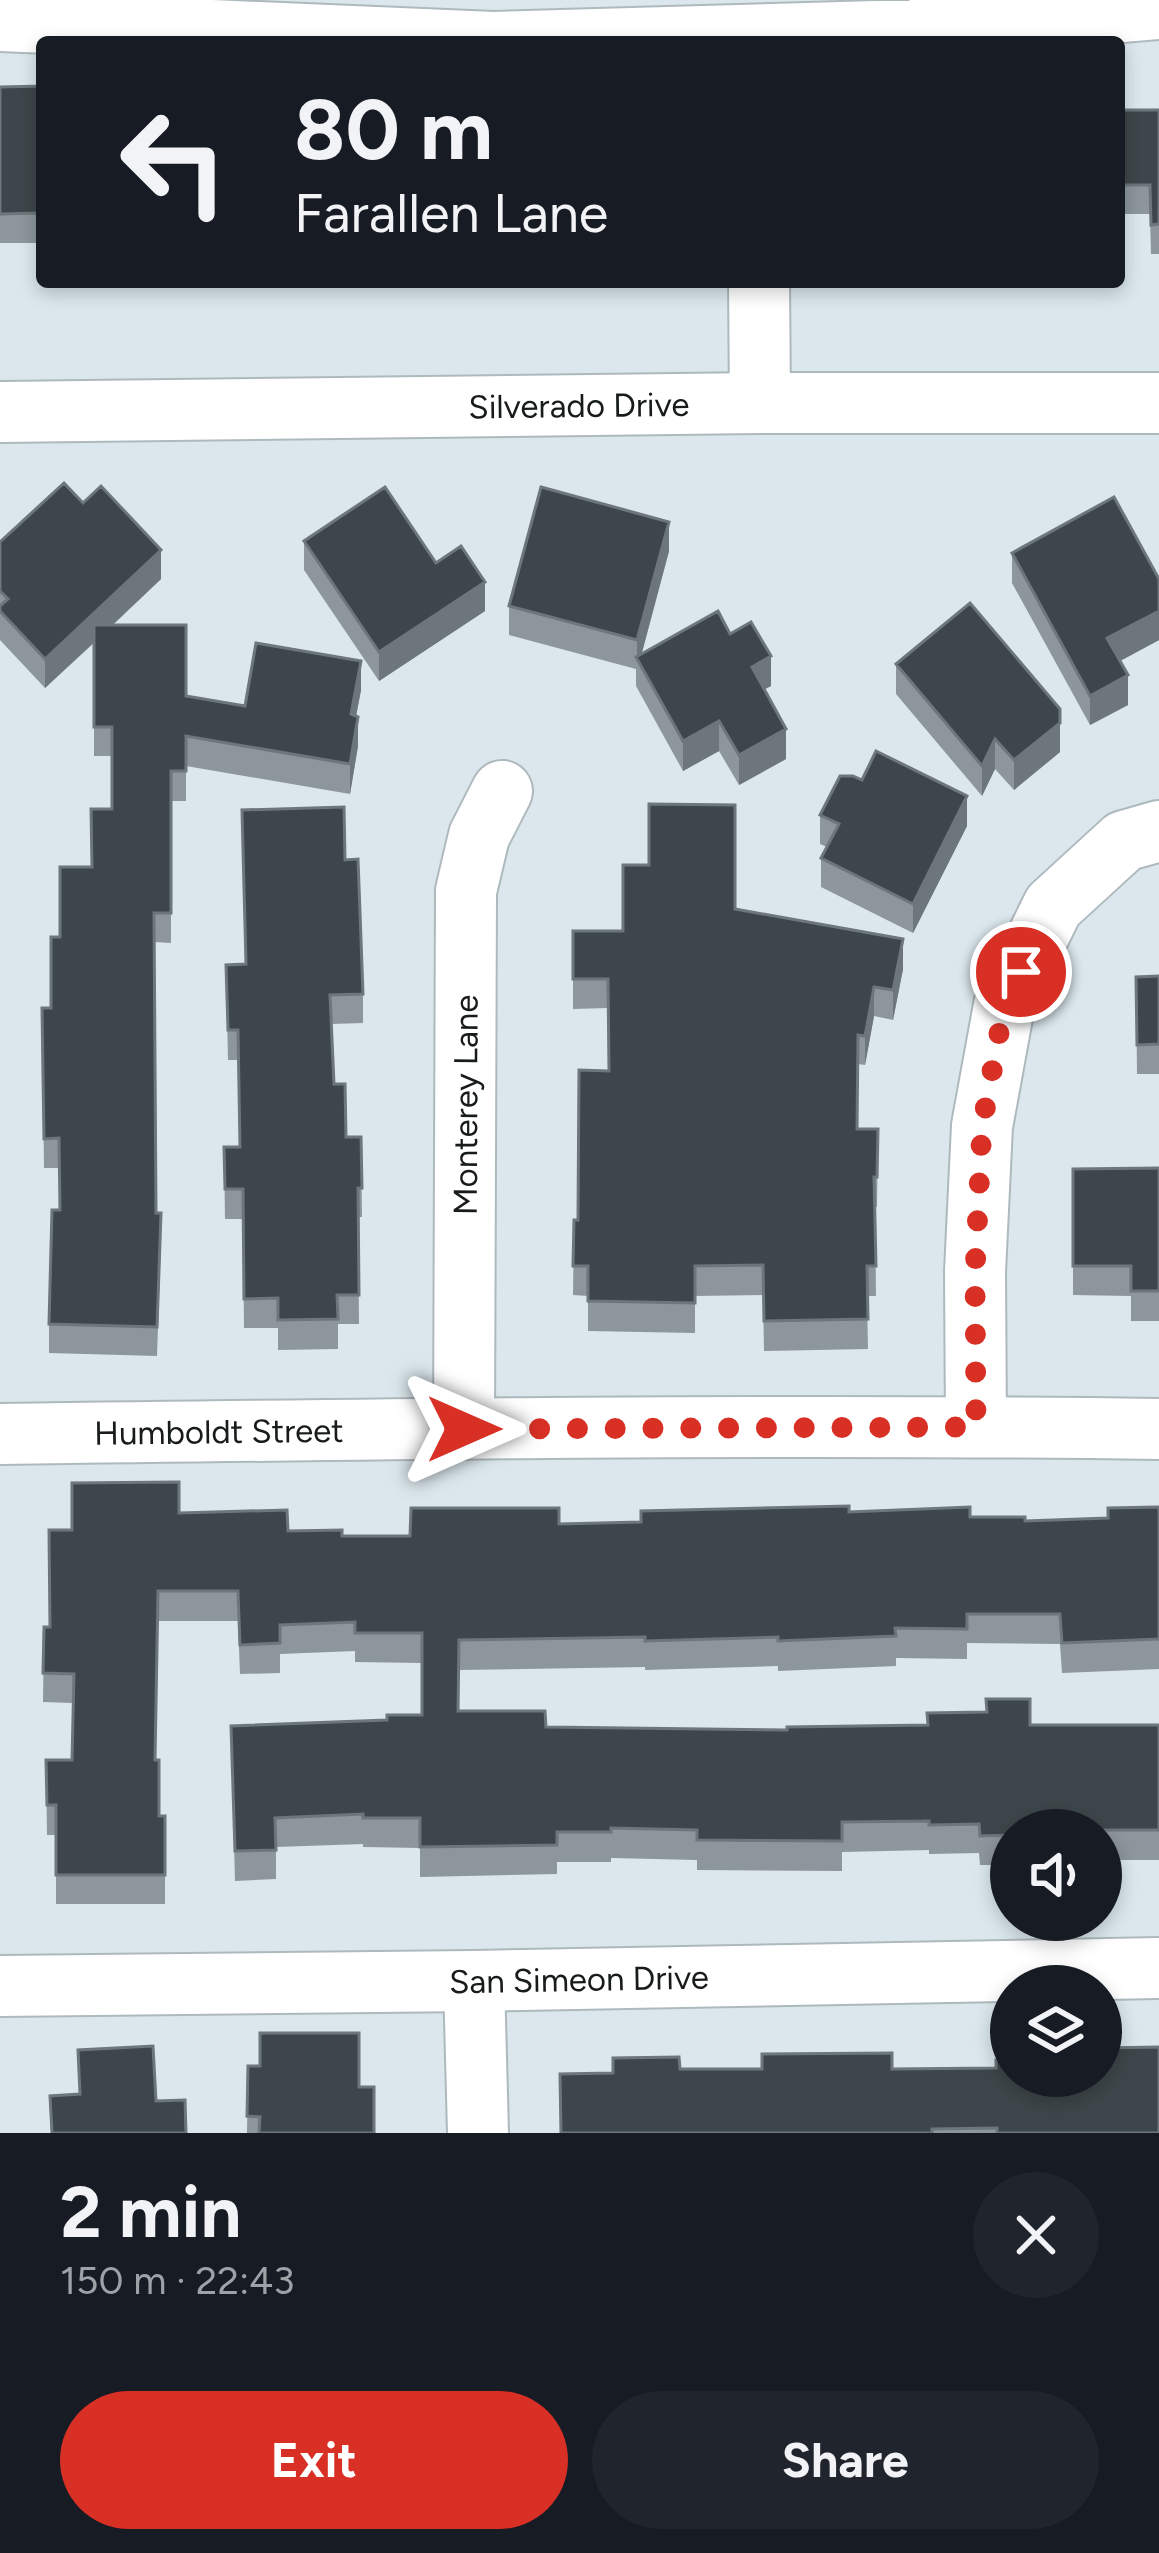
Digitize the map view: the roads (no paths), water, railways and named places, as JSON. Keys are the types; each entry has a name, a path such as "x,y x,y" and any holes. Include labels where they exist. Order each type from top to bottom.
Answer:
{"street":[{"path":"795,36 1159,8"},
{"path":"0,20 359,36"},
{"path":"759,288 760,403"},
{"name":"Silverado Drive","path":"0,412 1159,403"},
{"name":"Monterey Lane","path":"464,1429 466,891 479,836 502,791"},
{"path":"976,1427 975,1272 982,1126 1004,1006 1053,906 1124,841 1159,831"},
{"name":"Humboldt Street","path":"0,1434 1159,1429"},
{"name":"San Simeon Drive","path":"0,1986 1159,1968"},
{"path":"474,1981 478,2133"}]}
